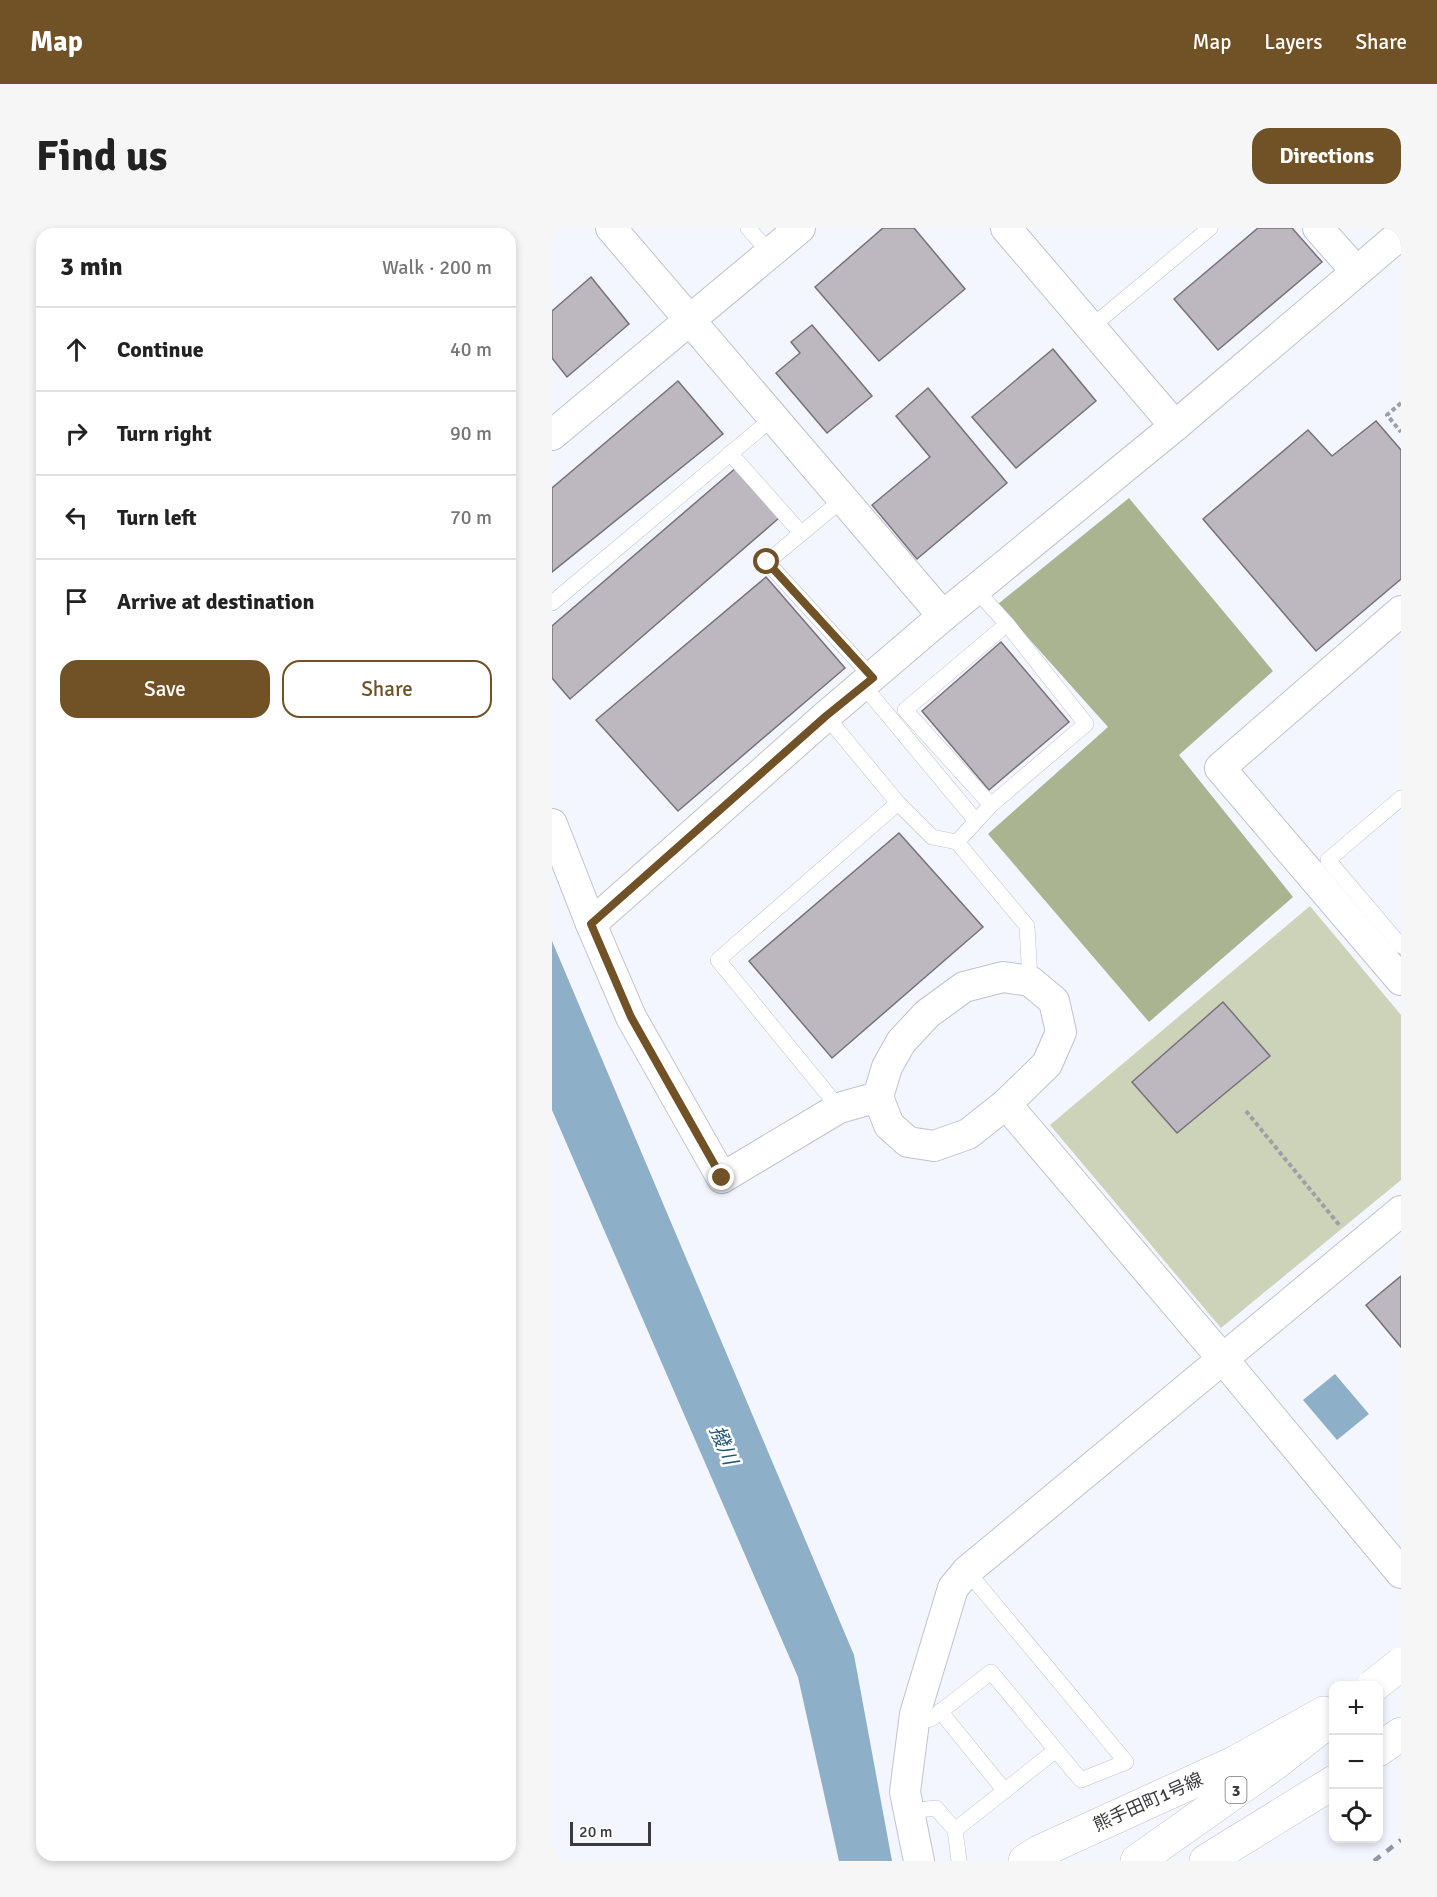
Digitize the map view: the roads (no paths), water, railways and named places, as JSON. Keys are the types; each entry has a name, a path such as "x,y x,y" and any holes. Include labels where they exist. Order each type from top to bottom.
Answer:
{"main road":[{"path":"1379,1681 1401,1664"},
{"path":"1381,1681 1401,1669"},
{"name":"熊手田町1号線","path":"1025,1861 1102,1822 1234,1763 1329,1710"},
{"name":"3","path":"1137,1861 1274,1764 1329,1721"},
{"path":"1383,1747 1401,1734"},
{"path":"1206,1861 1329,1785"}],"street":[{"path":"610,228 943,616"},
{"path":"552,435 800,228"},
{"path":"1006,228 1175,426"},
{"path":"1318,228 1356,271"},
{"path":"591,924 943,616 1175,426 1401,234"},
{"path":"1401,610 1220,768 1401,980"},
{"path":"552,824 631,1017 722,1178 838,1108 878,1097"},
{"path":"1003,977 1030,981 1054,1001 1061,1032 1047,1064 1006,1104 968,1134 934,1146 908,1142 889,1125 878,1097 887,1067 902,1042 927,1014 964,987 1003,977"},
{"path":"1006,1104 1401,1573"},
{"path":"920,1861 905,1792 927,1717 915,1714 953,1588 967,1571 1401,1211"}],"lane":[{"path":"748,228 770,253"},
{"path":"1090,328 1210,228"},
{"path":"552,603 774,417"},
{"path":"730,453 801,533"},
{"path":"843,499 767,562 868,682 976,821"},
{"path":"957,842 991,805 1086,724 1007,624 975,589"},
{"path":"991,805 905,710 1007,624"},
{"path":"826,716 898,803 932,837 957,842 1027,926 1030,981"},
{"path":"1401,798 1328,860 1401,946"},
{"path":"838,1108 718,960 898,803"},
{"path":"967,1571 1126,1762 1081,1780 991,1672 927,1717 1005,1791"},
{"path":"955,1830 1056,1750"},
{"path":"909,1811 936,1808 955,1830 959,1861"}],"water":[{"name":"撥川","path":"552,941 854,1655 892,1861 839,1861 798,1677 552,1110"},
{"path":"1335,1374 1369,1414 1337,1440 1303,1400"}],"railway":[{"path":"1374,1861 1401,1840"}]}
